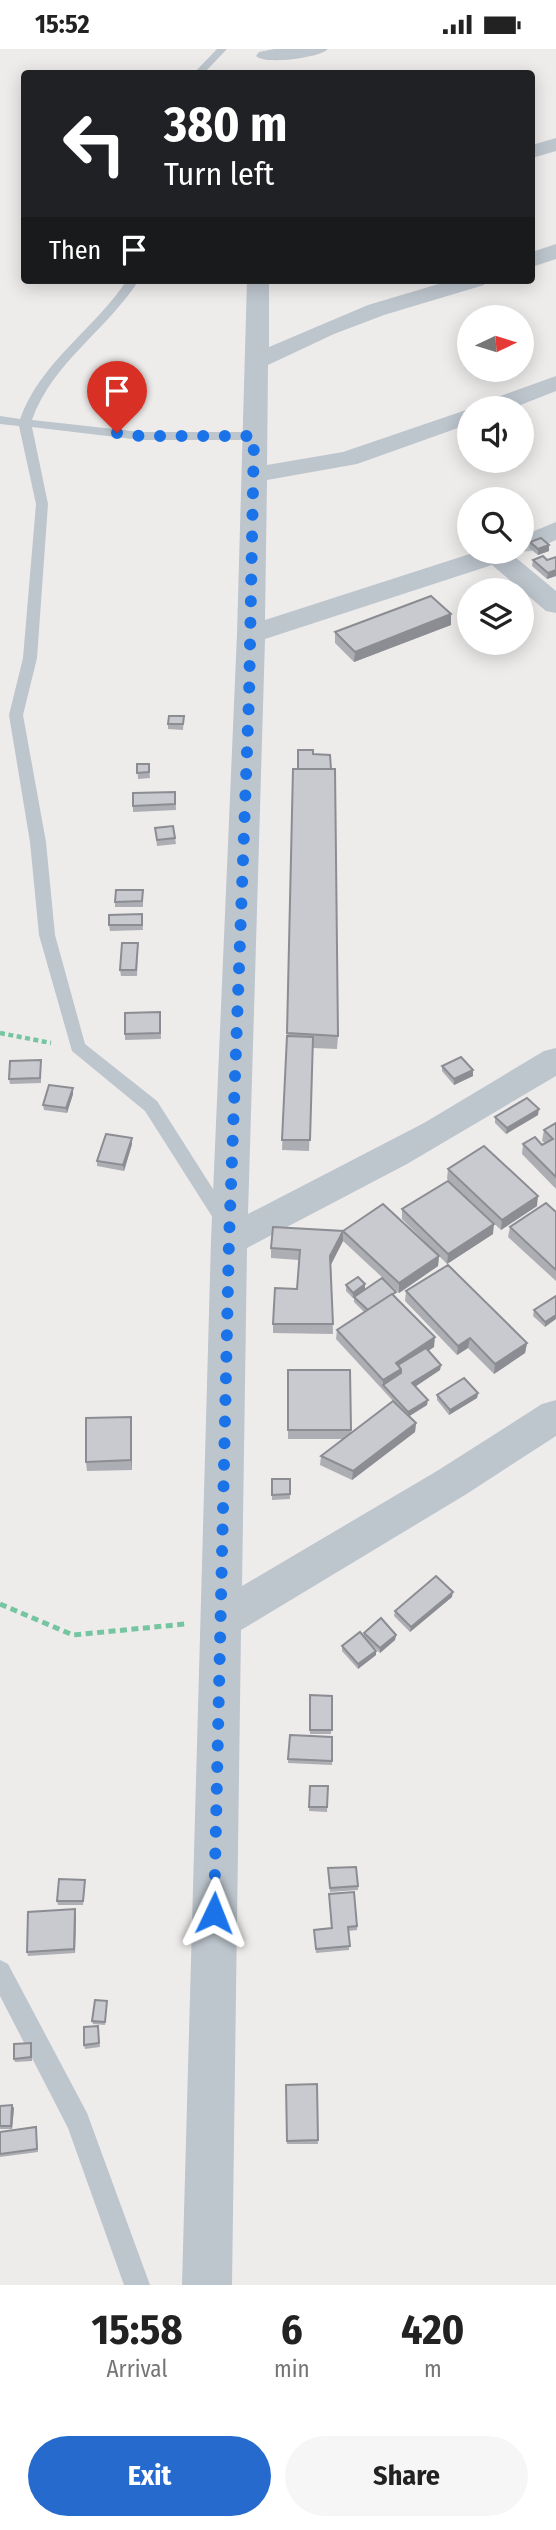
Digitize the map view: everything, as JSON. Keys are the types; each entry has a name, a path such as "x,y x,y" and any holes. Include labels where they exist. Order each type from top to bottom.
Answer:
{"street":[{"path":"266,59 318,49"},
{"path":"535,151 556,144"},
{"path":"206,2285 229,1235 251,634 258,284"},
{"path":"256,362 326,328 463,284"},
{"path":"522,396 556,383"},
{"path":"254,475 348,459 457,420"},
{"path":"534,540 556,530"},
{"path":"251,634 469,564"},
{"path":"520,564 556,605"},
{"path":"229,1235 421,1142 556,1060"},
{"path":"222,1620 451,1483 556,1416"}],"lane":[{"path":"202,70 222,49"},
{"path":"130,284 120,300 60,362 33,400 25,422 42,504 30,658 16,715 38,842 47,936 78,1047 151,1106 229,1235"},
{"path":"0,420 141,436 254,436"},
{"path":"0,1972 78,2122 137,2285"}],"path":[{"path":"0,1033 78,1047"},
{"path":"0,1604 73,1635 222,1620"}],"building":[{"path":"541,538 549,545 538,549 534,546 534,541"},
{"path":"543,556 547,560 556,557 556,570 548,573 534,560"},
{"path":"431,596 451,614 355,652 335,632"},
{"path":"169,716 184,716 183,724 168,724"},
{"path":"298,750 313,750 313,754 330,755 331,769 298,769"},
{"path":"137,764 149,764 149,772 137,773"},
{"path":"293,769 335,769 338,1036 287,1033"},
{"path":"175,792 175,804 133,806 133,793"},
{"path":"173,826 175,838 157,840 155,828"},
{"path":"116,890 143,890 142,901 115,902"},
{"path":"142,914 142,925 109,925 109,915"},
{"path":"122,943 138,943 136,970 120,970"},
{"path":"160,1012 160,1033 125,1034 125,1013"},
{"path":"287,1036 313,1037 310,1140 282,1140"},
{"path":"461,1057 473,1070 454,1079 442,1066"},
{"path":"41,1060 40,1078 9,1079 10,1061"},
{"path":"49,1085 73,1088 66,1108 43,1105"},
{"path":"527,1098 539,1109 507,1128 495,1117"},
{"path":"556,1123 556,1177 523,1144 535,1137 542,1145 553,1139 544,1130"},
{"path":"106,1134 132,1138 123,1165 97,1161"},
{"path":"484,1146 538,1196 502,1220 448,1169"},
{"path":"448,1181 494,1224 448,1254 402,1209"},
{"path":"546,1203 556,1212 556,1270 510,1227"},
{"path":"383,1204 439,1256 399,1283 343,1231"},
{"path":"273,1227 343,1231 330,1256 333,1324 273,1324 275,1288 297,1289 300,1250 271,1248"},
{"path":"448,1265 527,1343 495,1364 470,1338 458,1346 406,1291"},
{"path":"358,1277 365,1284 353,1293 346,1285"},
{"path":"382,1278 396,1292 368,1310 354,1297"},
{"path":"392,1294 435,1337 396,1363 401,1369 383,1380 337,1330"},
{"path":"556,1296 556,1315 545,1322 534,1310"},
{"path":"426,1348 441,1365 412,1383 428,1400 408,1412 383,1385 401,1373 398,1365"},
{"path":"288,1370 350,1370 351,1430 288,1430"},
{"path":"464,1378 478,1393 450,1410 437,1395"},
{"path":"393,1401 416,1423 353,1471 321,1456"},
{"path":"131,1417 131,1460 86,1462 86,1418"},
{"path":"272,1479 290,1479 290,1494 272,1495"},
{"path":"436,1576 453,1592 411,1627 395,1611"},
{"path":"381,1618 396,1635 380,1648 364,1633"},
{"path":"360,1632 376,1651 358,1664 342,1646"},
{"path":"310,1695 332,1696 332,1730 310,1730"},
{"path":"290,1735 332,1737 332,1761 288,1759"},
{"path":"310,1786 328,1786 327,1807 309,1807"},
{"path":"356,1867 358,1886 330,1888 328,1868"},
{"path":"59,1879 85,1880 83,1901 57,1901"},
{"path":"354,1892 357,1926 348,1927 350,1946 316,1949 314,1930 332,1928 329,1894"},
{"path":"75,1909 74,1949 27,1952 28,1912"},
{"path":"95,2000 107,2001 105,2022 92,2021"},
{"path":"98,2026 99,2043 84,2045 84,2027"},
{"path":"31,2043 31,2057 14,2059 14,2044"},
{"path":"317,2084 318,2140 287,2141 286,2085"},
{"path":"12,2105 11,2126 0,2126 0,2106"},
{"path":"36,2127 37,2149 0,2154 0,2132"}],"route":[{"path":"117,433 141,436 254,436 249,697 229,1240 214,1913"}]}
